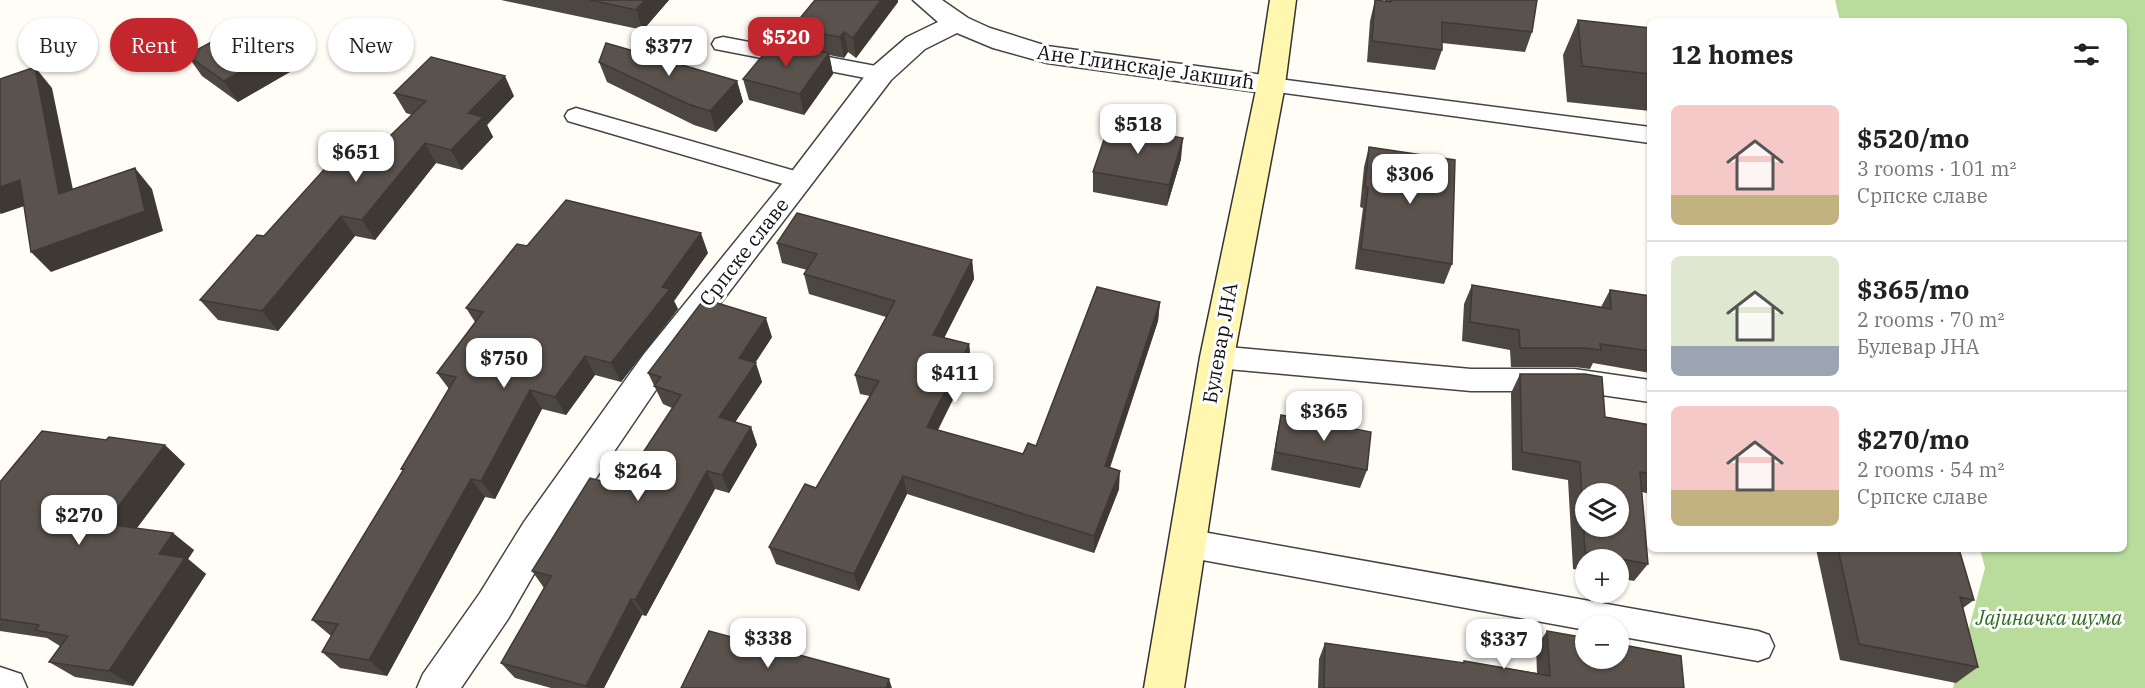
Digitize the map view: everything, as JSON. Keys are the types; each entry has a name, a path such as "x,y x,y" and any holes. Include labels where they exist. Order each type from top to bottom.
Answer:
{"main road":[{"name":"Булевар ЈНА","path":"1164,688 1217,357 1271,84 1283,0"}],"street":[{"name":"Ане Глинскаје Јакшић","path":"926,0 957,23 1007,44 1070,60 1271,84"},
{"name":"Српске славе","path":"438,688 494,606 543,525 656,363 800,181 881,74 916,43 957,23"},
{"path":"0,686 7,688"}],"lane":[{"path":"723,44 881,74"},
{"path":"1271,84 1647,135"},
{"path":"576,116 800,181"},
{"path":"1217,357 1471,381 1574,381 1647,392"},
{"path":"1186,543 1758,646"}],"green space":[{"name":"Јајиначка шума","path":"1835,0 2145,0 2145,688 1953,688 1985,568 1981,552 2127,552 2127,18 1839,18"}],"building":[{"path":"590,0 645,0 636,10"},
{"path":"815,0 881,0 853,38 844,32 840,37 792,28"},
{"path":"1375,0 1391,2 1391,0 1537,0 1532,32 1442,22 1442,50 1372,41"},
{"path":"1578,20 1647,28 1647,74 1582,66"},
{"path":"210,43 210,71 198,63 198,49"},
{"path":"606,43 737,81 710,111 688,104 599,62"},
{"path":"772,44 829,53 800,94 743,79"},
{"path":"431,57 505,76 468,113 483,117 451,150 425,143 362,220 341,216 262,311 200,300 257,235 264,236 330,163 358,167 426,101 394,93"},
{"path":"20,72 36,72 59,194 135,168 145,211 31,252 20,180 0,187 0,79"},
{"path":"211,72 240,72 224,81"},
{"path":"1109,125 1183,138 1169,185 1093,172"},
{"path":"1369,147 1455,160 1452,264 1361,249 1368,188 1365,187"},
{"path":"566,200 701,233 662,287 670,289 611,363 585,356 555,397 530,390 481,481 471,479 369,660 322,652 338,624 312,620 404,469 401,469 456,377 437,373 483,312 466,308 517,244 527,246"},
{"path":"797,213 972,260 933,335 969,344 927,427 1023,454 1028,443 1036,446 1097,287 1160,302 1105,466 1120,471 1094,536 903,476 854,574 769,547 805,484 816,488 879,381 855,375 895,301 804,274 817,254 777,243"},
{"path":"1472,285 1611,309 1610,290 1647,296 1647,351 1600,344 1601,350 1520,348 1519,330 1470,322"},
{"path":"704,299 766,318 739,358 756,363 719,417 751,427 722,475 707,471 635,600 631,599 586,686 501,663 551,576 532,571 590,478 621,486 681,395 654,386 661,377 648,373"},
{"path":"1520,374 1585,374 1602,377 1605,417 1647,424 1647,473 1640,472 1648,564 1629,560 1629,549 1585,549 1584,537 1629,537 1629,483 1581,483 1580,462 1522,452"},
{"path":"1281,415 1371,432 1367,470 1275,452"},
{"path":"42,431 165,445 105,524 173,533 159,554 185,558 109,671 49,662 68,636 35,630 39,625 0,619 0,482"},
{"path":"1839,552 1960,552 1974,600 1960,597 1978,667 1859,644"},
{"path":"709,631 889,679 886,688 681,688"},
{"path":"1547,631 1575,636 1575,669 1629,669 1629,646 1681,656 1684,688 1324,688 1325,643 1464,663 1464,661 1550,676"}]}
